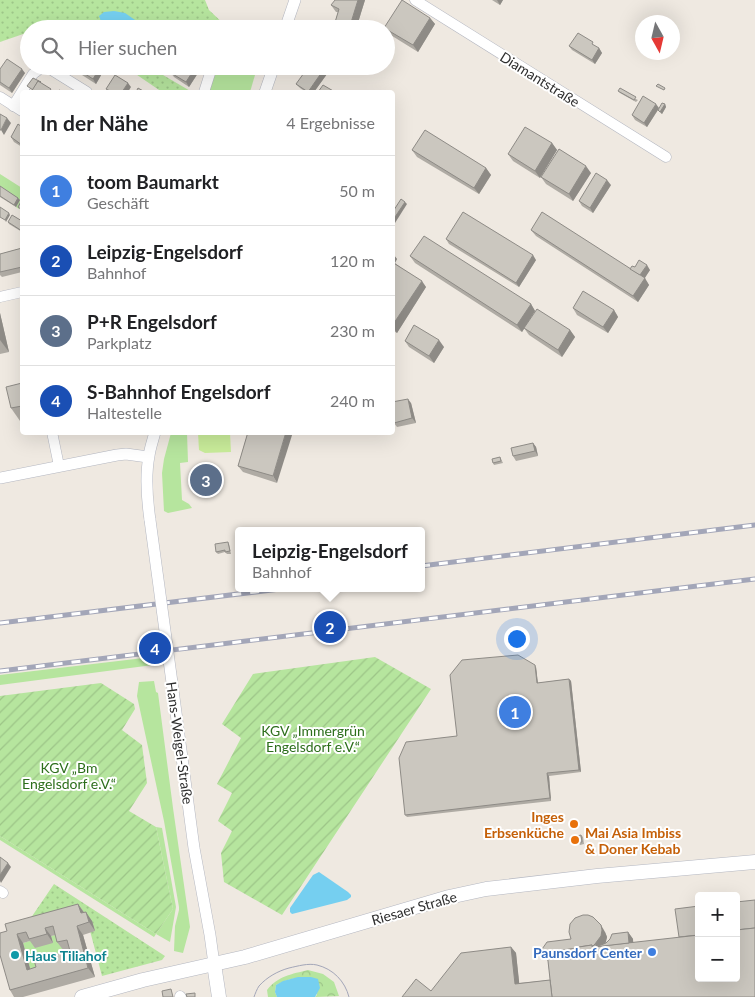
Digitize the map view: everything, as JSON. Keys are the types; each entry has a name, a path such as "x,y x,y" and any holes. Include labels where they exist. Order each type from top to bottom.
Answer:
{"main road":[{"name":"Riesaer Straße","path":"82,997 143,980 245,957 449,897 486,889 597,876 755,862"},
{"path":"214,964 219,997"}],"street":[{"path":"289,20 295,0"},
{"name":"Diamantstraße","path":"415,0 666,157"},
{"path":"26,90 33,75"},
{"path":"60,75 85,90"},
{"path":"205,90 209,75"},
{"path":"266,90 271,75"},
{"path":"0,97 18,108"},
{"path":"0,297 20,292"},
{"path":"53,435 59,466"},
{"name":"Hans-Weigel-Straße","path":"153,435 148,457 147,486 150,520 194,848 214,964"},
{"path":"0,478 100,457 126,454 148,457"}],"green space":[{"path":"0,0 205,0 209,10 220,20 20,20 20,35 0,42"},
{"path":"137,75 163,75 189,90 159,90"},
{"path":"213,75 255,75 251,90 209,90"},
{"path":"0,174 20,187 20,200 0,187"},
{"path":"20,200 20,207 19,209 16,207"},
{"path":"170,435 187,435 188,462 180,463 182,500 192,508 168,513 164,511 162,473"},
{"path":"198,435 230,435 231,452 205,453 199,450"},
{"path":"152,657 153,665 0,685 0,675"},
{"name":"KGV „Immergrün Engelsdorf e.V.“","path":"375,657 431,689 282,915 224,882 221,853 232,831 218,821 232,793 217,784 241,738 222,724 253,674"},
{"path":"154,681 156,692 158,693 190,927 183,953 174,951 175,926 179,907 164,821 137,696 139,682"},
{"name":"KGV „Bm Engelsdorf e.V.“","path":"101,683 134,704 135,709 122,730 142,745 147,783 129,811 156,827 173,909 156,934 0,836 0,696"},
{"path":"156,827 162,828 176,907 170,942 156,934 173,909"},
{"path":"0,836 156,934 154,937 0,840"},
{"path":"54,884 165,956 162,960 102,976 85,912 24,928"},
{"path":"59,934 63,950 73,948 33,979 23,943 33,940 53,943 51,936"},
{"path":"308,970 323,974 334,982 339,996 315,997 317,995 311,977 302,977 276,985 275,992 277,997 268,997 267,990 271,985 286,976"}],"water":[{"path":"104,12 125,13 135,20 100,20 99,16"},
{"path":"319,872 348,892 351,897 347,900 292,914 290,908 313,875"},
{"path":"298,977 318,979 320,988 315,997 277,997 275,992 276,985"}],"building":[{"path":"335,0 358,0 352,20 336,20 339,9 331,5"},
{"path":"402,0 430,18 413,45 395,34 395,20 389,20"},
{"path":"578,33 599,48 592,60 569,46"},
{"path":"7,59 20,68 20,72 9,88 0,82 0,69"},
{"path":"87,75 95,75 93,79"},
{"path":"115,75 128,83 123,90 106,89"},
{"path":"174,75 190,75 186,82"},
{"path":"302,75 320,75 309,90 305,90 296,84"},
{"path":"33,78 41,82 38,81 33,90 27,86"},
{"path":"38,81 51,89 50,90 32,90"},
{"path":"658,84 665,88 664,90 656,86"},
{"path":"323,85 332,90 319,90"},
{"path":"620,88 636,97 634,100 618,91"},
{"path":"643,96 656,104 644,123 632,115"},
{"path":"662,103 665,104 660,112 658,110"},
{"path":"0,114 7,118 1,130 0,130"},
{"path":"18,124 20,126 20,144 11,137"},
{"path":"525,127 552,143 535,171 508,154"},
{"path":"425,130 486,168 474,188 412,150"},
{"path":"559,149 586,166 569,194 541,177"},
{"path":"596,173 607,180 590,208 579,201"},
{"path":"0,186 18,198 14,205 0,196"},
{"path":"401,199 405,202 395,217 395,208"},
{"path":"0,207 9,213 5,220 0,217"},
{"path":"463,212 533,255 516,283 446,239"},
{"path":"542,212 645,278 633,296 531,230"},
{"path":"12,215 20,220 20,230 8,222"},
{"path":"424,236 531,304 517,325 410,256"},
{"path":"20,249 20,267 0,272 0,254"},
{"path":"639,260 647,265 640,275 630,269 632,266 635,267"},
{"path":"395,264 422,281 395,322"},
{"path":"583,291 614,310 603,327 573,308"},
{"path":"537,309 570,330 558,350 524,328"},
{"path":"414,325 439,340 429,356 405,341"},
{"path":"20,384 20,406 11,408 6,387"},
{"path":"408,399 412,418 395,423 395,401"},
{"path":"247,435 285,435 273,476 238,466"},
{"path":"533,443 535,451 513,456 511,448"},
{"path":"500,457 501,461 493,463 492,459"},
{"path":"228,542 230,551 216,552 215,544"},
{"path":"518,655 535,665 537,683 569,679 579,770 547,773 550,798 405,815 399,758 406,742 457,736 450,675 462,660"},
{"path":"581,835 582,842 578,842 577,836"},
{"path":"0,857 8,863 0,875"},
{"path":"755,900 755,928 740,930 740,902"},
{"name":"Haus Tiliahof","path":"78,904 81,913 86,912 89,922 77,926 88,968 10,990 0,955 0,933 7,931 5,924","holes":["53,926 57,942 67,940 70,951 34,960 36,967 27,970 17,934 26,932 29,939 47,934 45,928"]},
{"path":"695,906 695,935 679,937 675,909"},
{"path":"583,915 593,917 601,925 601,936 593,947 592,945 547,952 547,954 540,952 547,942 571,939 569,932 570,924 575,918"},
{"name":"Paunsdorf Center","path":"755,928 755,997 552,997 547,952 592,945 592,947 695,935 695,982 740,982 740,930"},
{"path":"628,932 629,943 594,947 606,943 612,934"},
{"path":"511,947 515,984 550,980 552,997 402,997 416,979 431,991 461,953"},
{"path":"171,989 173,997 163,997 162,991"},
{"path":"195,993 195,997 187,997 186,994"}],"tram line":[{"path":"254,997 259,986 273,975 289,968 310,964 328,969 338,976 345,986 349,997"}],"railway":[{"path":"425,566 755,525"},
{"path":"0,671 755,579"},
{"path":"0,623 255,592"}],"place":[{"name":"P+R Engelsdorf","path":"206,480"},
{"name":"Leipzig-Engelsdorf","path":"330,627"},
{"name":"S-Bahnhof Engelsdorf","path":"155,648"},
{"name":"toom Baumarkt","path":"515,712"},
{"name":"Inges Erbsenküche","path":"574,824"},
{"name":"Mai Asia Imbiss & Doner Kebab","path":"575,840"},
{"name":"Paunsdorf Center","path":"652,952"},
{"name":"Haus Tiliahof","path":"15,955"}]}
